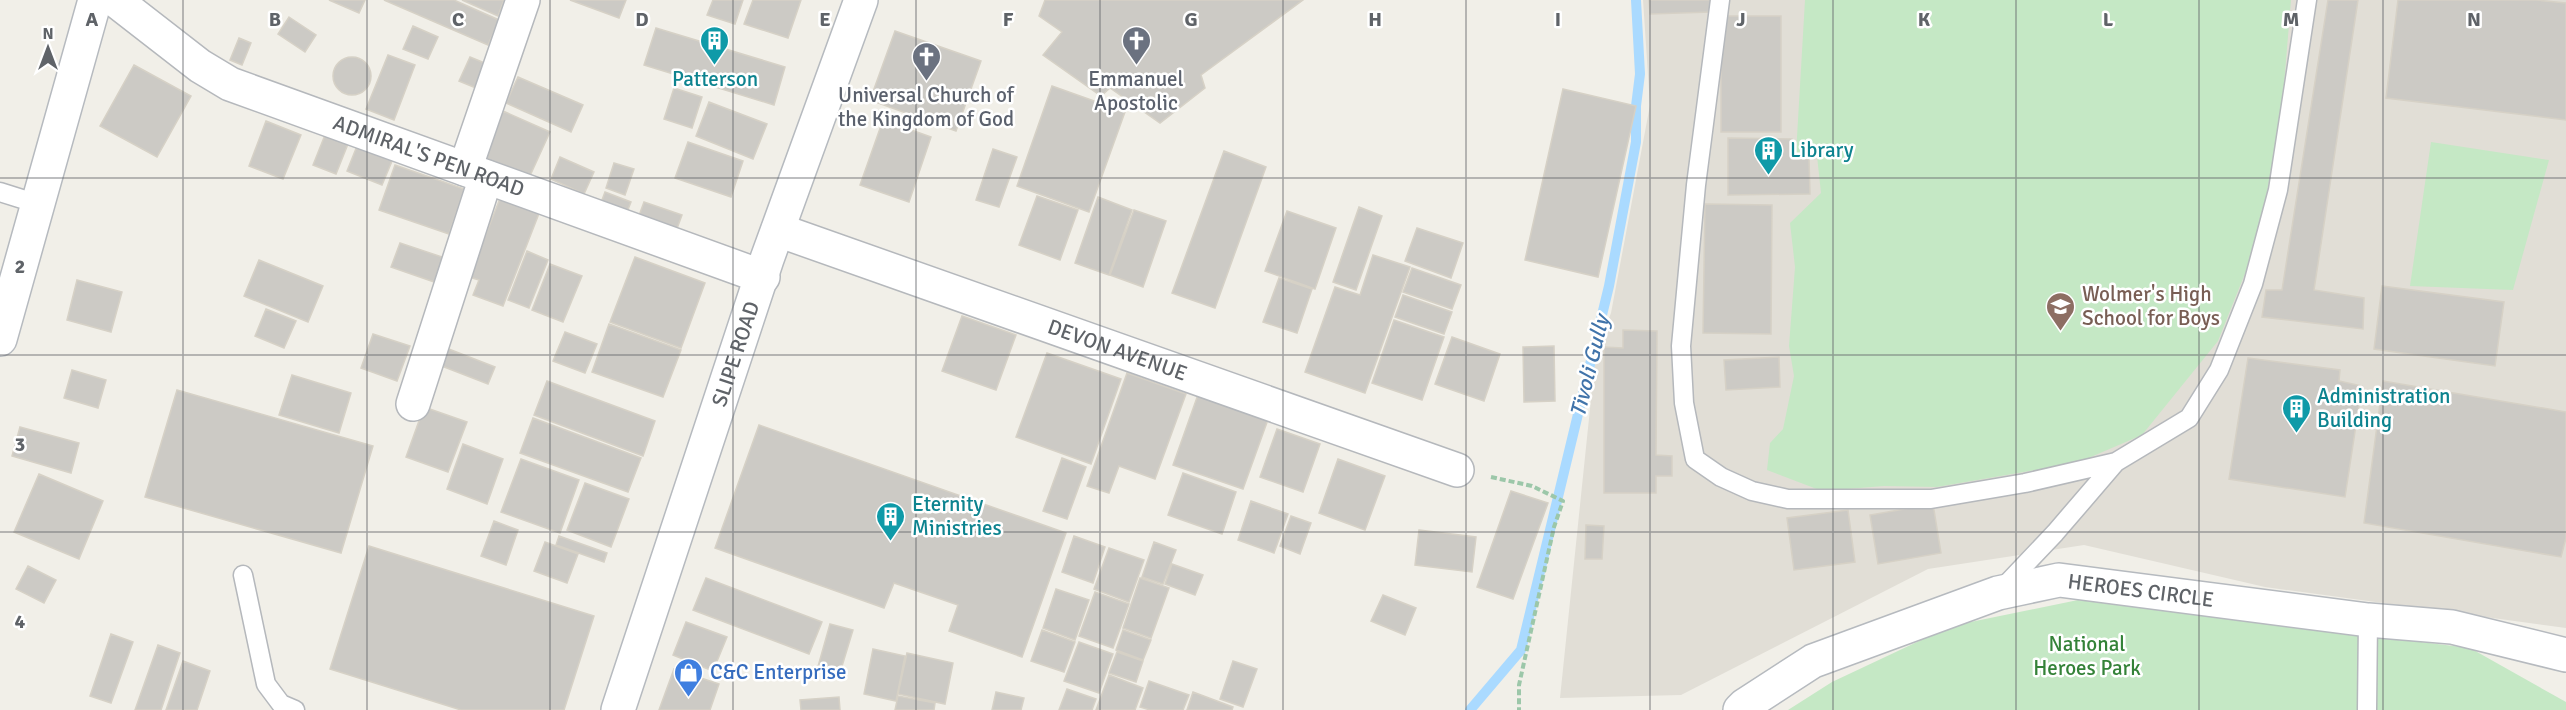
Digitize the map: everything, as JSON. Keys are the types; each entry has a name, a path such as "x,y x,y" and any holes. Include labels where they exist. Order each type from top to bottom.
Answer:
{"street":[{"path":"0,339 95,0"},
{"name":"ADMIRAL'S PEN ROAD","path":"114,0 200,66 230,84 763,276"},
{"path":"413,404 524,0"},
{"name":"SLIPE ROAD","path":"618,710 778,230 861,0"},
{"name":"DEVON AVENUE","path":"778,230 1458,470"},
{"name":"HEROES CIRCLE","path":"1740,710 1813,661 1998,593 2060,580 2368,620 2452,627 2566,655"}],"lane":[{"path":"1720,0 1696,185 1681,346 1684,403 1695,459 1721,477 1752,491 1788,499 1931,499 2025,483 2116,462 2189,418 2219,370 2253,284 2278,190 2307,0"},
{"path":"0,192 38,204"},
{"path":"1998,593 2055,533 2116,462"},
{"path":"243,575 266,684 281,704 294,710"},
{"path":"2367,710 2368,620"}],"path":[{"path":"1458,470 1532,486 1563,501 1554,527 1521,674 1518,710"}],"shaded area":[{"name":"Wolmer's High School for Boys","path":"1643,0 2566,0 2566,628 2265,587 2084,545 1928,569 1681,695 1560,698 1596,351 1611,313 1650,105"}],"green space":[{"path":"1805,0 2291,0 2282,109 2266,197 2246,271 2218,341 2142,435 2077,463 1937,487 1884,486 1822,491 1767,470 1770,443 1783,429 1794,376 1789,346 1795,267 1790,223 1821,193 1817,156 1796,154"},
{"path":"2431,142 2549,160 2513,290 2410,286"},
{"name":"National Heroes Park","path":"2078,600 2470,648 2566,702 2566,710 1788,710 1832,682 1951,626"}],"building":[{"path":"329,0 365,0 359,13"},
{"path":"384,0 454,0 499,20 488,45"},
{"path":"462,0 504,0 498,16"},
{"path":"570,0 626,0 619,18"},
{"path":"713,0 743,0 735,24 707,15"},
{"path":"753,0 801,0 788,38 744,24"},
{"name":"Emmanuel Apostolic","path":"1045,0 1303,0 1201,75 1205,88 1160,123 1110,88 1101,96 1043,55 1062,32 1039,16"},
{"path":"1649,0 1710,0 1711,12 1650,14"},
{"path":"2328,0 2358,0 2314,290 2364,298 2363,329 2262,317 2266,290 2282,290"},
{"path":"2398,0 2536,0 2566,3 2566,120 2386,98"},
{"path":"1721,16 1781,16 1781,132 1721,132"},
{"path":"289,17 316,35 305,52 278,34"},
{"path":"413,26 438,37 428,59 403,49"},
{"name":"Patterson","path":"656,28 785,67 774,105 644,65"},
{"name":"Universal Church of the Kingdom of God","path":"895,31 981,61 956,131 870,100"},
{"path":"239,38 251,43 242,65 230,60"},
{"path":"388,55 415,65 394,120 366,109"},
{"path":"352,57 365,63 371,76 365,89 352,95 339,89 333,76 339,63"},
{"path":"470,57 487,64 476,88 459,81"},
{"path":"134,65 191,96 157,157 100,126"},
{"path":"518,77 583,105 571,132 506,103"},
{"path":"1052,86 1125,112 1089,212 1017,186"},
{"path":"674,88 702,97 692,128 664,119"},
{"path":"1563,89 1636,106 1598,277 1525,260"},
{"path":"709,102 767,124 753,159 696,136"},
{"path":"503,111 550,132 529,178 481,156"},
{"path":"883,120 931,137 909,202 860,185"},
{"path":"266,121 301,135 283,179 249,166"},
{"path":"325,135 348,144 336,174 313,165"},
{"name":"Library","path":"1728,138 1792,139 1792,159 1809,159 1810,194 1728,195"},
{"path":"359,141 395,154 382,185 347,171"},
{"path":"688,142 743,161 731,197 675,178"},
{"path":"993,149 1017,157 999,207 976,200"},
{"path":"1224,151 1266,167 1215,308 1172,293"},
{"path":"560,157 594,172 584,194 551,179"},
{"path":"614,163 634,169 625,195 606,188"},
{"path":"395,165 464,189 449,234 379,210"},
{"path":"605,192 631,202 625,217 599,208"},
{"path":"501,196 540,211 503,306 473,295 479,280 469,277"},
{"path":"1037,196 1078,210 1060,260 1019,245"},
{"path":"1098,197 1132,210 1109,275 1075,263"},
{"path":"644,202 682,215 675,234 637,221"},
{"path":"1705,204 1772,205 1771,334 1703,333"},
{"path":"1359,207 1382,216 1356,290 1333,282"},
{"path":"1134,210 1166,221 1143,287 1110,275"},
{"path":"1287,211 1336,228 1315,289 1265,271"},
{"path":"1417,228 1463,243 1451,278 1405,261"},
{"path":"400,243 445,258 437,283 391,267"},
{"path":"527,251 548,260 529,308 508,300"},
{"path":"1373,255 1410,267 1365,393 1305,372 1335,287 1360,295"},
{"path":"635,257 705,283 681,348 610,322"},
{"path":"259,260 323,286 308,322 244,296"},
{"path":"550,264 582,276 563,322 532,310"},
{"path":"1412,268 1461,285 1452,309 1403,292"},
{"path":"1279,278 1312,289 1297,333 1263,322"},
{"path":"77,280 122,292 111,332 67,320"},
{"path":"2382,286 2504,302 2495,366 2374,349"},
{"path":"1403,295 1452,312 1444,334 1395,317"},
{"path":"266,309 296,321 284,348 255,336"},
{"path":"962,316 1016,335 996,390 942,371"},
{"path":"1394,320 1444,337 1422,400 1372,383"},
{"path":"609,324 681,350 663,397 592,372"},
{"path":"1623,330 1657,331 1656,455 1672,456 1672,476 1656,476 1656,493 1604,493 1604,347 1623,348"},
{"path":"565,332 597,344 585,373 553,361"},
{"path":"373,334 410,346 397,381 361,368"},
{"path":"1452,337 1500,354 1484,401 1435,384"},
{"path":"441,346 495,367 488,384 434,363"},
{"path":"1554,346 1555,401 1524,402 1523,347"},
{"path":"1047,353 1121,379 1091,464 1016,437"},
{"path":"1779,357 1780,387 1726,390 1724,360"},
{"name":"Administration Building","path":"2248,358 2340,370 2339,381 2362,386 2345,497 2229,479"},
{"path":"72,370 106,380 98,408 64,398"},
{"path":"1127,373 1186,394 1155,479 1119,466 1109,493 1087,486"},
{"path":"292,375 351,393 339,433 279,415"},
{"path":"547,381 655,421 643,456 534,415"},
{"path":"2383,381 2566,412 2566,538 2561,557 2364,523"},
{"path":"1200,389 1270,414 1243,489 1173,465"},
{"path":"177,390 373,446 341,553 145,497"},
{"path":"424,407 467,422 448,472 406,457"},
{"path":"533,418 641,458 628,492 520,453"},
{"name":"Eternity Ministries","path":"759,425 1066,533 1022,657 949,631 958,605 894,583 884,608 715,548"},
{"path":"20,427 79,443 71,473 12,456"},
{"path":"1277,429 1320,444 1303,492 1260,477"},
{"path":"463,444 503,459 487,504 447,489"},
{"path":"1062,458 1086,467 1067,519 1043,511"},
{"path":"521,459 579,480 560,533 501,512"},
{"path":"1338,459 1385,476 1365,530 1319,513"},
{"path":"1183,473 1236,492 1222,534 1168,515"},
{"path":"39,474 103,501 79,559 14,532"},
{"path":"585,483 629,499 611,547 567,530"},
{"path":"1511,491 1548,503 1513,599 1477,587"},
{"path":"1251,501 1288,514 1274,553 1238,540"},
{"path":"1933,504 1941,553 1878,564 1870,515"},
{"path":"1848,510 1855,562 1794,570 1787,518"},
{"path":"1291,516 1311,523 1300,554 1280,546"},
{"path":"494,521 518,530 506,565 481,556"},
{"path":"1586,525 1604,526 1602,559 1585,559"},
{"path":"1419,530 1476,537 1472,572 1415,565"},
{"path":"559,536 607,553 604,562 556,545"},
{"path":"1074,536 1105,547 1093,583 1062,572"},
{"path":"545,542 578,554 567,583 534,571"},
{"path":"1154,542 1176,550 1163,584 1142,577"},
{"path":"369,546 594,616 564,710 461,710 330,669"},
{"path":"1109,548 1144,560 1129,602 1094,589"},
{"path":"1172,564 1203,575 1195,595 1165,584"},
{"path":"28,566 56,580 44,603 16,589"},
{"path":"706,578 822,622 809,654 693,610"},
{"path":"1140,578 1169,588 1151,638 1123,628"},
{"path":"1056,589 1089,600 1075,640 1043,628"},
{"path":"1095,592 1129,604 1113,648 1079,636"},
{"path":"1383,595 1416,608 1405,635 1371,621"},
{"path":"686,622 727,637 713,671 673,655"},
{"path":"830,624 853,630 839,676 817,670"},
{"path":"1042,630 1075,642 1064,672 1031,661"},
{"path":"1123,630 1151,640 1143,660 1116,650"},
{"path":"111,634 133,642 111,703 90,696"},
{"path":"1079,642 1113,654 1099,693 1064,681"},
{"path":"158,645 180,653 161,710 135,710"},
{"path":"873,649 905,656 896,701 864,694"},
{"path":"1117,652 1143,661 1136,682 1109,673"},
{"path":"907,653 953,663 945,704 898,694"},
{"path":"183,661 210,671 197,710 166,710"},
{"path":"1233,661 1257,669 1243,707 1220,699"},
{"name":"C&C Enterprise","path":"674,669 719,684 710,710 659,710"},
{"path":"1109,675 1143,688 1135,710 1096,710"},
{"path":"1149,681 1189,695 1183,710 1150,710 1140,707"},
{"path":"1067,689 1096,699 1092,710 1059,710"},
{"path":"996,692 1024,698 1021,710 992,710"},
{"path":"1193,692 1233,707 1232,710 1187,710"},
{"path":"898,696 935,703 934,710 895,710"},
{"path":"839,697 840,710 801,710 800,700"}],"waterway":[{"name":"Tivoli Gully","path":"1470,710 1521,650 1609,286 1636,142 1636,106 1640,74 1636,0"}],"place":[{"name":"Patterson","path":"715,66"},
{"name":"Emmanuel Apostolic","path":"1136,66"},
{"name":"Universal Church of the Kingdom of God","path":"926,82"},
{"name":"Library","path":"1769,176"},
{"name":"Wolmer's High School for Boys","path":"2061,332"},
{"name":"Administration Building","path":"2296,434"},
{"name":"Eternity Ministries","path":"891,542"},
{"name":"C&C Enterprise","path":"689,698"}]}
